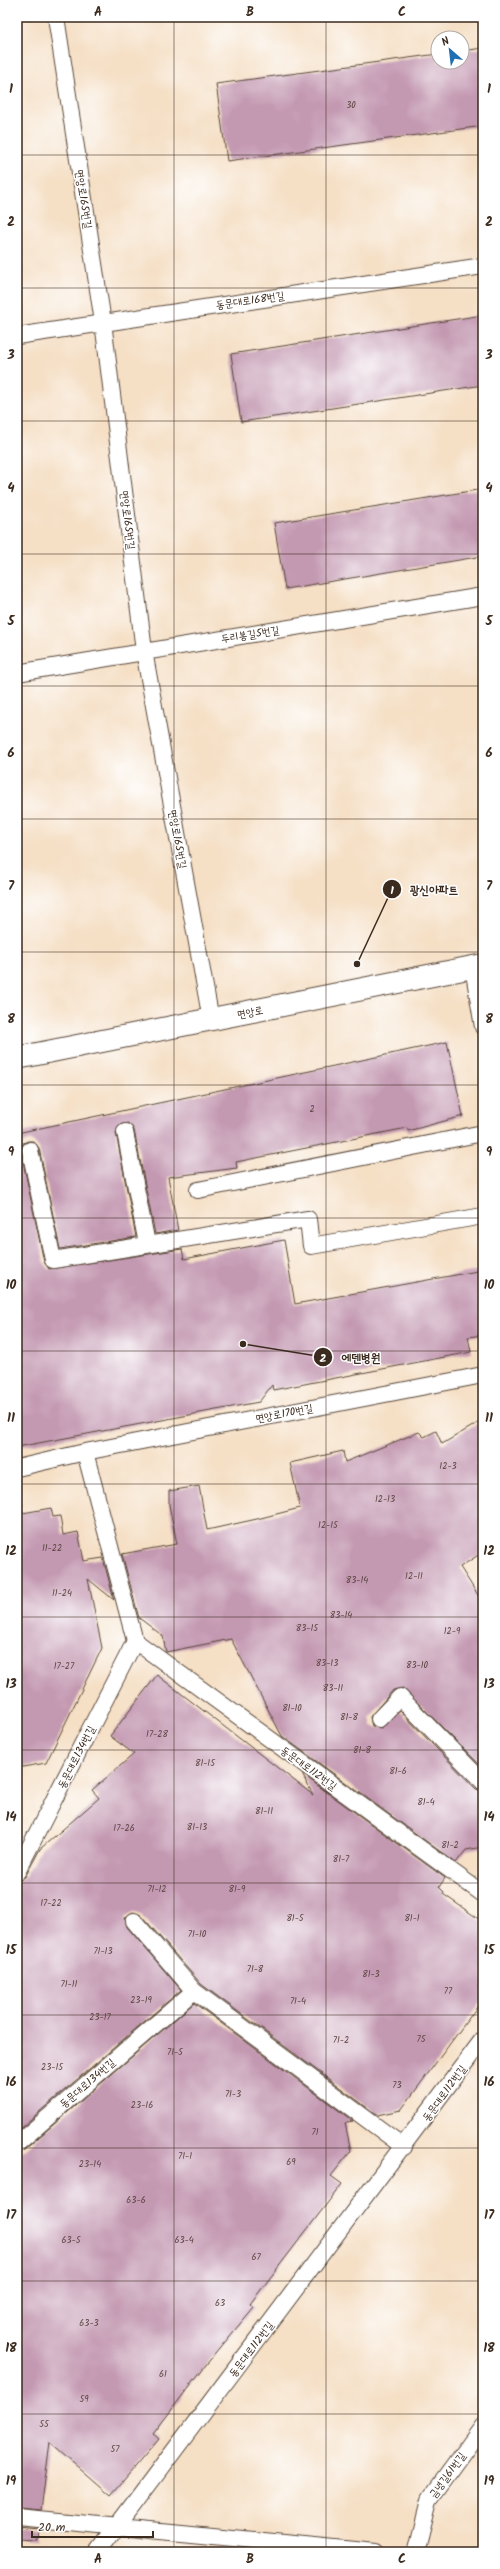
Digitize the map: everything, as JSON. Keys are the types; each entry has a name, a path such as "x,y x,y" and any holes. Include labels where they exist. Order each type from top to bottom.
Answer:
{"main road":[{"name":"면앙로","path":"17,1058 478,966"}],"lane":[{"name":"면앙로165번길","path":"56,17 102,322 144,651 211,1020"},
{"name":"동문대로168번길","path":"17,336 102,322 483,266"},
{"name":"두리봉길5번길","path":"17,673 483,596"},
{"path":"478,966 483,1027"},
{"path":"125,1132 147,1244"},
{"path":"198,1190 483,1133"},
{"path":"30,1150 53,1260 308,1219 311,1246 483,1216"},
{"name":"면앙로170번길","path":"17,1468 85,1452 483,1375"},
{"path":"85,1452 135,1641"},
{"name":"동문대로134번길","path":"17,1872 135,1641"},
{"name":"동문대로112번길","path":"135,1641 483,1894"},
{"path":"379,1718 400,1697 483,1782"},
{"path":"134,1921 194,1991 404,2147"},
{"name":"동문대로134번길","path":"17,2144 194,1991"},
{"name":"동문대로112번길","path":"98,2552 404,2147 483,2039"},
{"name":"금녕길61번길","path":"416,2552 429,2500 483,2426"},
{"path":"17,2517 116,2528 376,2552"}],"building":[{"path":"483,48 483,126 227,161 216,84 430,55 430,70 470,70 470,50"},
{"path":"483,315 483,385 241,422 231,354"},
{"path":"483,489 483,556 285,589 274,523"},
{"path":"447,1042 463,1116 408,1131 407,1128 236,1162 237,1168 168,1177 178,1230 155,1234 134,1130 128,1123 119,1125 116,1133 136,1237 60,1249 39,1148 33,1141 28,1141 23,1143 21,1152 44,1262 49,1269 182,1249 184,1259 284,1240 295,1304 483,1270 483,1335 468,1337 471,1352 273,1390 272,1385 259,1402 17,1447 17,1133"},
{"path":"483,1420 483,1552 460,1567 483,1603 483,1768 403,1688 393,1690 370,1717 372,1726 381,1728 400,1711 476,1789 483,1791 483,1847 466,1850 456,1863 282,1736 231,1639 166,1652 163,1636 139,1618 122,1554 177,1544 169,1505 169,1491 199,1486 207,1530 257,1519 300,1508 290,1463 343,1451 345,1462 419,1432 424,1437 436,1431 442,1444"},
{"path":"51,1508 53,1517 60,1516 63,1535 78,1532 84,1561 103,1558 114,1600 88,1579 102,1648 46,1763 17,1768 17,1514"},
{"path":"157,1675 313,1795 302,1774 445,1878 439,1887 444,1892 443,1894 483,1922 483,1999 401,2110 377,2115 201,1984 141,1915 133,1912 125,1918 127,1927 181,1990 17,2131 17,1881 25,1877 40,1849 99,1798 92,1790 134,1754 110,1736"},
{"path":"194,2003 353,2121 345,2123 351,2151 331,2176 342,2184 250,2304 254,2307 205,2366 153,2434 159,2439 111,2495 50,2442 41,2510 17,2508 17,2153 23,2151"},
{"path":"17,2527 38,2529 37,2540 17,2539"}],"place":[{"name":"광신아파트","path":"357,964"},
{"name":"에덴병원","path":"243,1344"}]}
